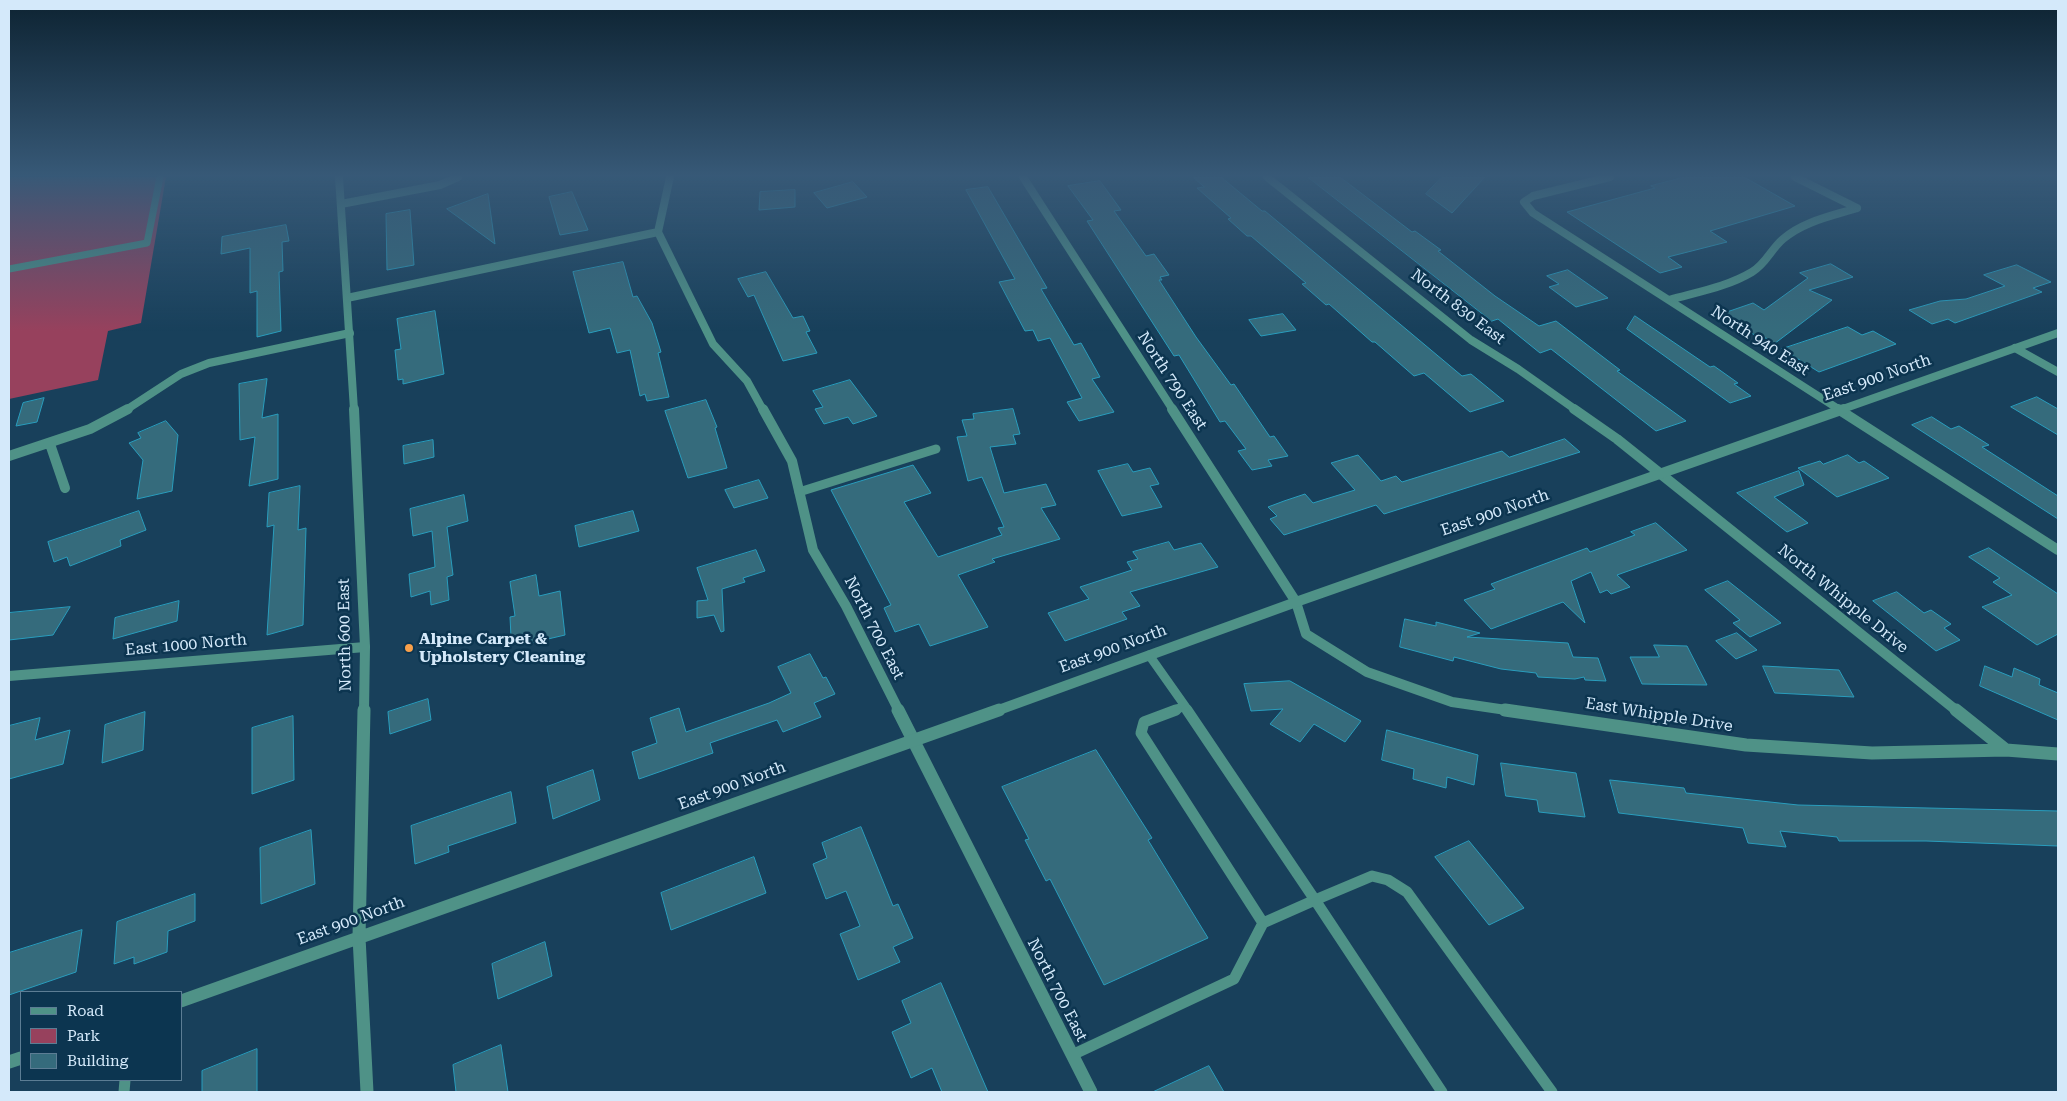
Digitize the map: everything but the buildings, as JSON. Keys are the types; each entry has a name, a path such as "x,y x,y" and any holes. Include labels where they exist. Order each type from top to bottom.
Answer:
{"street":[{"name":"North 600 East","path":"343,228 350,334 365,647 359,937 368,1092"},
{"path":"348,298 658,232 659,228"},
{"name":"North 790 East","path":"1056,228 1296,602"},
{"name":"North 830 East","path":"1331,228 1471,340 1572,406 1660,473"},
{"name":"North 940 East","path":"1557,228 1838,411 2058,550"},
{"path":"1669,300 1721,286 1753,271 1771,256 1781,240 1793,231 1800,228"},
{"name":"North 700 East","path":"658,232 713,344 747,381 792,461 813,550 846,606 1091,1092"},
{"name":"East 900 North","path":"182,1000 913,741 1296,602 2058,333"},
{"path":"9,456 50,444 90,429 126,410 182,374 209,363 350,334"},
{"path":"2015,348 2058,372"},
{"path":"50,444 65,488"},
{"name":"North Whipple Drive","path":"1660,473 2006,750"},
{"name":"East Whipple Drive","path":"1296,602 1306,634 1367,672 1452,702 1746,745 1872,753 2006,750 2058,754"},
{"name":"East 1000 North","path":"9,676 365,647"}],"lane":[{"path":"9,269 147,243 150,228"},
{"path":"799,492 936,449"},
{"path":"1149,655 1442,1092"},
{"path":"1185,706 1144,722 1141,733 1262,923"},
{"path":"1072,1054 1234,979 1262,923 1372,876 1388,880 1407,892 1552,1092"}],"green space":[{"path":"9,228 157,228 141,323 108,331 98,380 9,399"}],"place":[{"name":"Alpine Carpet & Upholstery Cleaning","path":"409,648"}]}
